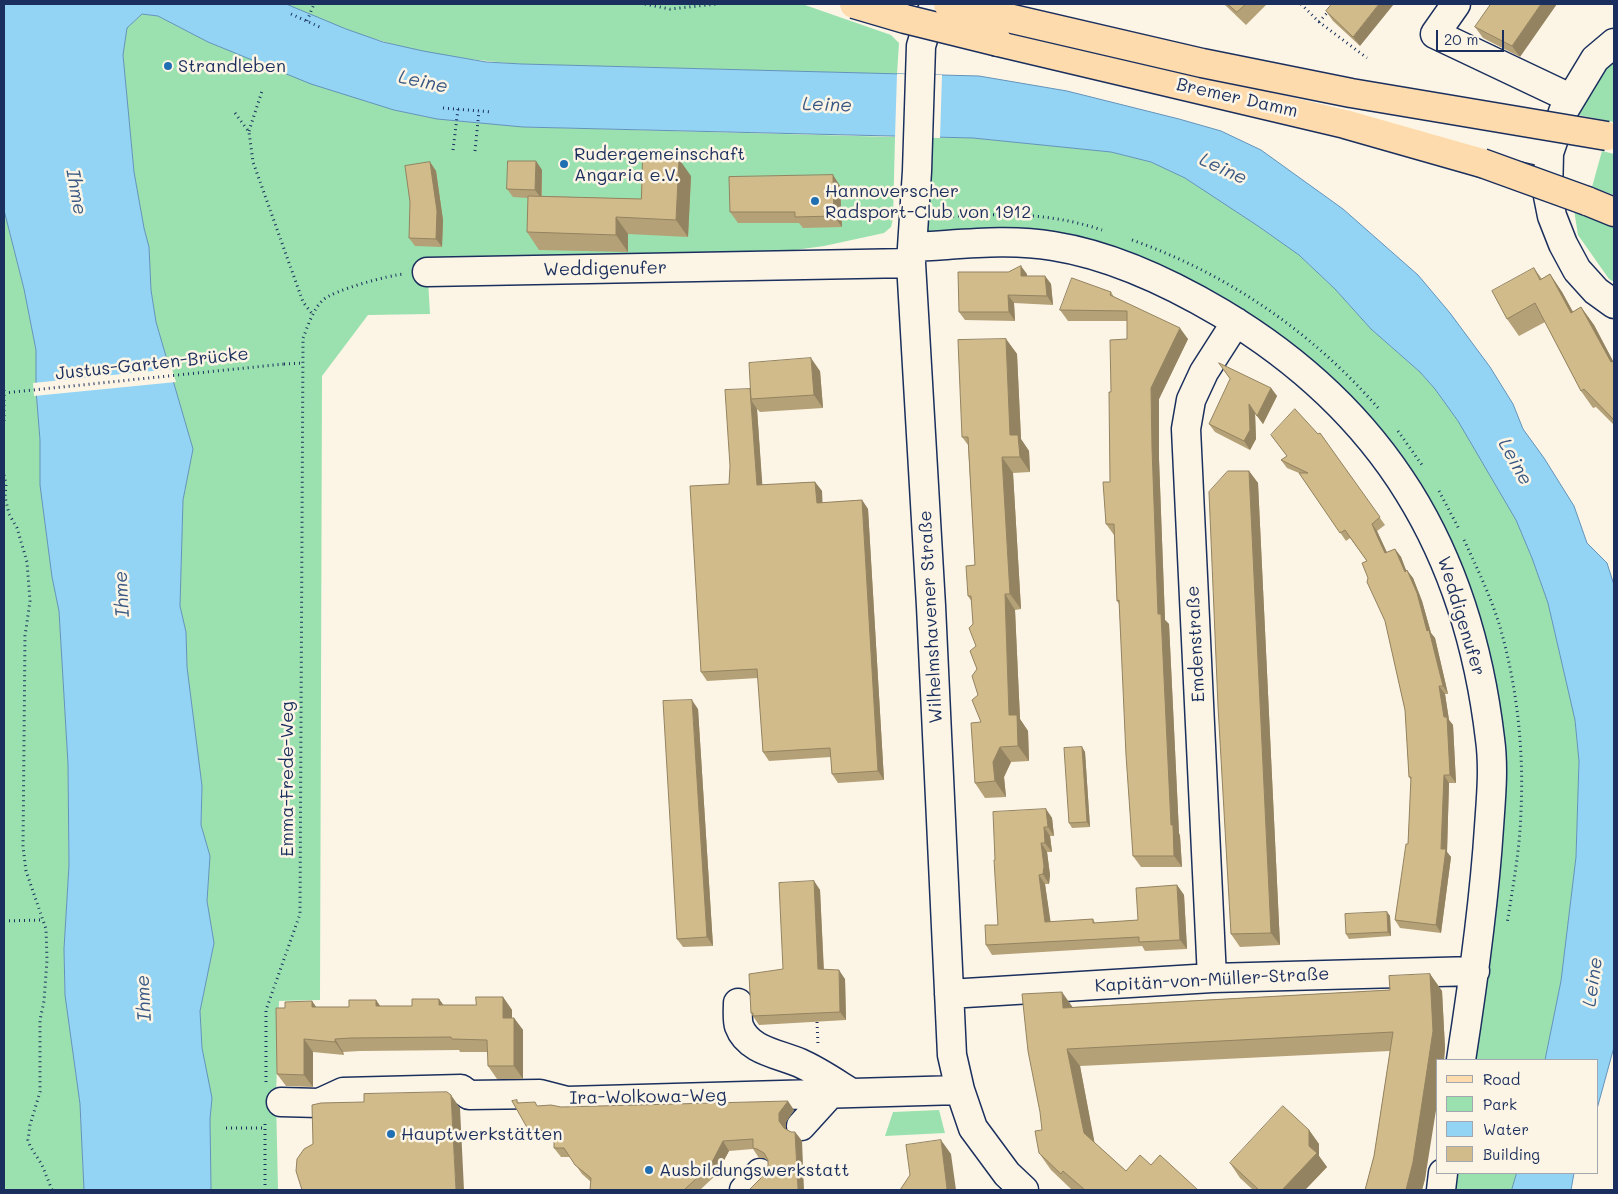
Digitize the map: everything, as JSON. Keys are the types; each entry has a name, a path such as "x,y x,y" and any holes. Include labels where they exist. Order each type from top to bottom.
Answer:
{"main road":[{"name":"Bremer Damm","path":"854,4 998,42 1345,124 1482,163 1614,212"},
{"name":"Bremer Damm","path":"939,7 1351,93 1610,137"}],"street":[{"path":"898,4 939,7 1549,153"},
{"path":"1456,4 1435,34 1570,98"},
{"name":"Wilhelmshavener Straße","path":"939,7 921,46 917,171 911,255 932,606 952,1055 960,1090 973,1128 1009,1185"},
{"path":"1614,43 1595,59 1563,112 1549,153 1548,196 1552,216 1563,244 1577,270 1596,291 1614,304"},
{"name":"Weddigenufer","path":"427,272 911,255 1014,243 1053,246 1106,259 1155,278 1197,298 1274,348 1317,382 1386,456 1412,496 1434,536 1452,575 1477,656 1491,742 1492,786 1487,870 1475,971 1461,1059"},
{"name":"Emdenstraße","path":"1212,978 1186,429 1191,400 1204,372 1236,322"},
{"name":"Kapitän-von-Müller-Straße","path":"949,994 1212,978 1475,971"},
{"path":"738,1003 739,1024 748,1039 760,1048 801,1063 841,1092 801,1126"},
{"name":"Ira-Wolkowa-Weg","path":"270,1103 319,1103 343,1092 460,1089 469,1095 540,1094 567,1101 960,1090"},
{"path":"1440,1190 1443,1174"}],"path":[{"path":"307,21 314,4"},
{"path":"645,4 670,9 717,4"},
{"path":"1301,4 1319,22 1367,58"},
{"path":"1319,22 1335,4"},
{"path":"291,14 322,28"},
{"path":"262,91 249,132 253,162 303,302 313,316"},
{"path":"443,108 492,112"},
{"path":"453,150 458,109"},
{"path":"475,151 479,111"},
{"path":"235,113 249,132"},
{"path":"914,218 1026,214 1082,223 1106,231"},
{"path":"1123,237 1167,253 1216,277 1274,312 1340,366 1381,411"},
{"path":"303,363 303,338 323,300 339,292 394,275 427,272"},
{"name":"Justus-Garten-Brücke","path":"4,391 303,363"},
{"name":"Emma-Frede-Weg","path":"265,1190 265,1128 270,1103 266,1010 300,914 303,363"},
{"path":"4,391 4,422"},
{"path":"1396,428 1427,472"},
{"path":"4,475 6,484 5,497 9,514 17,528 27,562 30,601 25,636 23,847 26,871 46,929 47,960 44,1001 40,1020 40,1092 30,1125 28,1140 42,1165 52,1190"},
{"path":"1435,485 1464,540 1489,597 1499,627 1513,687 1520,748 1521,810 1515,874 1506,930"},
{"path":"4,921 43,920"},
{"path":"226,1128 265,1128"}],"green space":[{"path":"286,4 802,4 891,35 899,43 897,74 522,64 469,59 399,46 333,24"},
{"path":"142,14 158,16 208,42 311,83 394,110 437,119 523,127 895,137 893,219 891,227 884,233 824,246 758,255 428,280 430,314 368,315 322,376 320,1000 279,1001 276,1097 278,1190 211,1190 211,1098 202,1048 200,1011 214,943 207,901 210,856 201,825 202,786 187,667 186,632 180,606 183,500 193,449 156,322 151,290 149,247 134,172 123,55 127,28"},
{"path":"1614,43 1614,122 1563,112"},
{"path":"918,137 973,138 1111,152 1151,162 1185,178 1299,255 1335,289 1371,329 1420,372 1435,389 1458,421 1516,520 1548,603 1575,720 1579,761 1576,857 1561,981 1545,1059 1469,1059 1491,786 1452,575 1317,382 1105,259 912,247"},
{"path":"1602,151 1614,154 1614,195 1592,187"},
{"path":"4,210 24,289 36,350 40,485 52,577 59,611 68,764 69,865 64,949 65,995 80,1104 84,1190 4,1190"},
{"path":"1574,210 1614,224 1614,282 1609,279 1578,235"},
{"path":"939,1110 945,1133 885,1136 893,1112"},
{"path":"1454,1174 1517,1174 1512,1190 1452,1190"}],"water":[{"path":"4,4 286,4 383,42 486,62 979,76 1067,91 1179,119 1221,131 1261,150 1343,209 1418,275 1450,313 1490,367 1513,404 1523,429 1574,506 1587,543 1607,563 1614,585 1614,1047 1598,1105 1598,1059 1545,1059 1561,981 1576,857 1579,761 1575,720 1548,603 1516,520 1458,421 1420,372 1371,329 1335,289 1299,255 1185,178 1151,162 1111,152 973,138 523,127 437,119 394,110 311,84 208,42 158,16 142,14 127,28 123,55 134,172 149,247 151,290 156,322 193,449 183,500 180,606 186,632 187,667 202,786 201,825 210,856 207,901 214,943 200,1011 202,1048 212,1098 210,1119 211,1190 84,1190 80,1104 65,995 64,949 69,865 68,764 59,611 52,577 40,485 36,350 24,289 4,210"},
{"path":"1517,1174 1574,1174 1571,1190 1512,1190"}],"pier":[{"path":"897,74 942,75 940,138 895,137"},
{"path":"172,369 176,382 34,396 33,383"}],"building":[{"path":"1228,4 1246,4 1237,12"},
{"path":"1332,4 1379,4 1353,37 1326,11"},
{"path":"1491,4 1541,4 1512,46 1475,27"},
{"path":"643,157 679,159 676,220 616,217 616,235 527,232 528,196 641,199"},
{"path":"508,161 536,161 535,190 507,189"},
{"path":"430,162 437,211 436,239 409,238 410,202 405,166"},
{"path":"833,175 834,216 795,217 795,212 730,212 729,177"},
{"path":"1021,266 1021,276 1045,276 1047,296 1008,295 1009,312 959,312 958,272 1008,272"},
{"path":"1534,268 1540,280 1550,274 1571,313 1581,307 1611,362 1614,361 1614,419 1584,389 1581,391 1535,303 1507,319 1492,291"},
{"path":"1072,278 1111,292 1110,295 1180,328 1151,388 1158,614 1161,614 1174,856 1133,856 1114,524 1106,524 1103,482 1110,482 1110,340 1127,339 1127,311 1060,310"},
{"path":"1006,339 1010,435 1018,435 1020,457 1002,457 1010,594 1005,594 1009,715 1017,715 1018,746 1000,747 993,762 995,781 975,783 971,723 981,722 972,700 978,695 972,676 977,669 970,651 976,646 969,628 973,624 971,596 968,596 966,566 975,565 968,437 962,437 958,340"},
{"path":"811,358 814,395 751,399 749,363"},
{"path":"1219,363 1271,388 1257,416 1249,404 1250,430 1244,441 1209,424 1230,379"},
{"path":"750,389 757,485 815,482 817,503 862,500 878,771 832,774 830,748 763,752 757,669 701,672 690,486 729,484 730,466 725,390"},
{"path":"1295,409 1318,434 1320,433 1380,517 1372,524 1378,538 1385,553 1395,549 1405,572 1407,570 1417,593 1427,631 1429,630 1443,686 1439,686 1444,717 1447,717 1450,775 1444,775 1441,849 1446,849 1436,925 1395,920 1406,844 1408,844 1411,777 1409,777 1405,710 1385,621 1367,582 1368,578 1362,563 1367,561 1345,530 1340,533 1299,473 1308,473 1281,460 1287,456 1271,435"},
{"path":"1228,471 1249,471 1271,933 1231,934 1218,706 1209,492"},
{"path":"692,700 707,937 677,939 663,701"},
{"path":"1082,747 1087,822 1069,823 1064,748"},
{"path":"1046,809 1048,827 1044,827 1045,843 1041,843 1044,866 1043,874 1039,875 1045,922 1093,919 1093,923 1138,920 1136,888 1177,885 1180,940 1139,942 1139,937 986,945 985,925 998,925 993,812"},
{"path":"814,881 818,969 839,970 840,1012 753,1016 753,1013 751,1013 749,974 783,969 779,883"},
{"path":"1387,912 1388,932 1346,934 1345,914"},
{"path":"1430,974 1433,1031 1413,1162 1406,1190 1365,1190 1374,1156 1393,1032 1067,1049 1084,1133 1126,1171 1140,1155 1151,1165 1160,1155 1198,1190 1085,1190 1063,1171 1061,1174 1039,1153 1035,1131 1042,1130 1028,1051 1022,994 1062,992 1063,1008 1390,990 1389,976"},
{"path":"476,997 503,997 503,1018 514,1018 514,1066 488,1066 487,1040 452,1039 451,1037 351,1038 335,1039 335,1042 304,1039 304,1075 277,1074 276,1008 285,1008 285,1002 312,1001 312,1007 349,1007 349,1000 376,1000 376,1006 412,1006 412,999 439,999 439,1005 476,1005"},
{"name":"Hauptwerkstätten","path":"447,1092 451,1095 456,1190 302,1190 296,1171 297,1159 304,1149 313,1144 312,1105 364,1102 364,1094"},
{"path":"517,1100 517,1103 535,1102 537,1106 551,1105 561,1107 788,1101 779,1113 779,1121 784,1128 795,1132 798,1190 749,1190 765,1174 768,1168 768,1160 764,1153 753,1148 753,1139 723,1141 710,1166 684,1190 590,1190 591,1178 575,1165 564,1148 554,1148 554,1130 529,1131 512,1101"},
{"path":"1283,1106 1309,1130 1309,1146 1317,1153 1282,1190 1259,1190 1230,1163"},
{"path":"941,1140 946,1190 900,1190 910,1175 906,1145"}],"place":[{"name":"Strandleben","path":"168,66"},
{"name":"Rudergemeinschaft Angaria e.V.","path":"564,164"},
{"name":"Hannoverscher Radsport-Club von 1912","path":"815,201"},
{"name":"Hauptwerkstätten","path":"391,1134"},
{"name":"Ausbildungswerkstatt","path":"649,1170"}],"water label":[{"name":"Leine","path":"423,82"},
{"name":"Leine","path":"827,105"},
{"name":"Leine","path":"1223,169"},
{"name":"Ihme","path":"76,192"},
{"name":"Leine","path":"1515,462"},
{"name":"Ihme","path":"122,594"},
{"name":"Leine","path":"1593,982"},
{"name":"Ihme","path":"144,998"}]}
